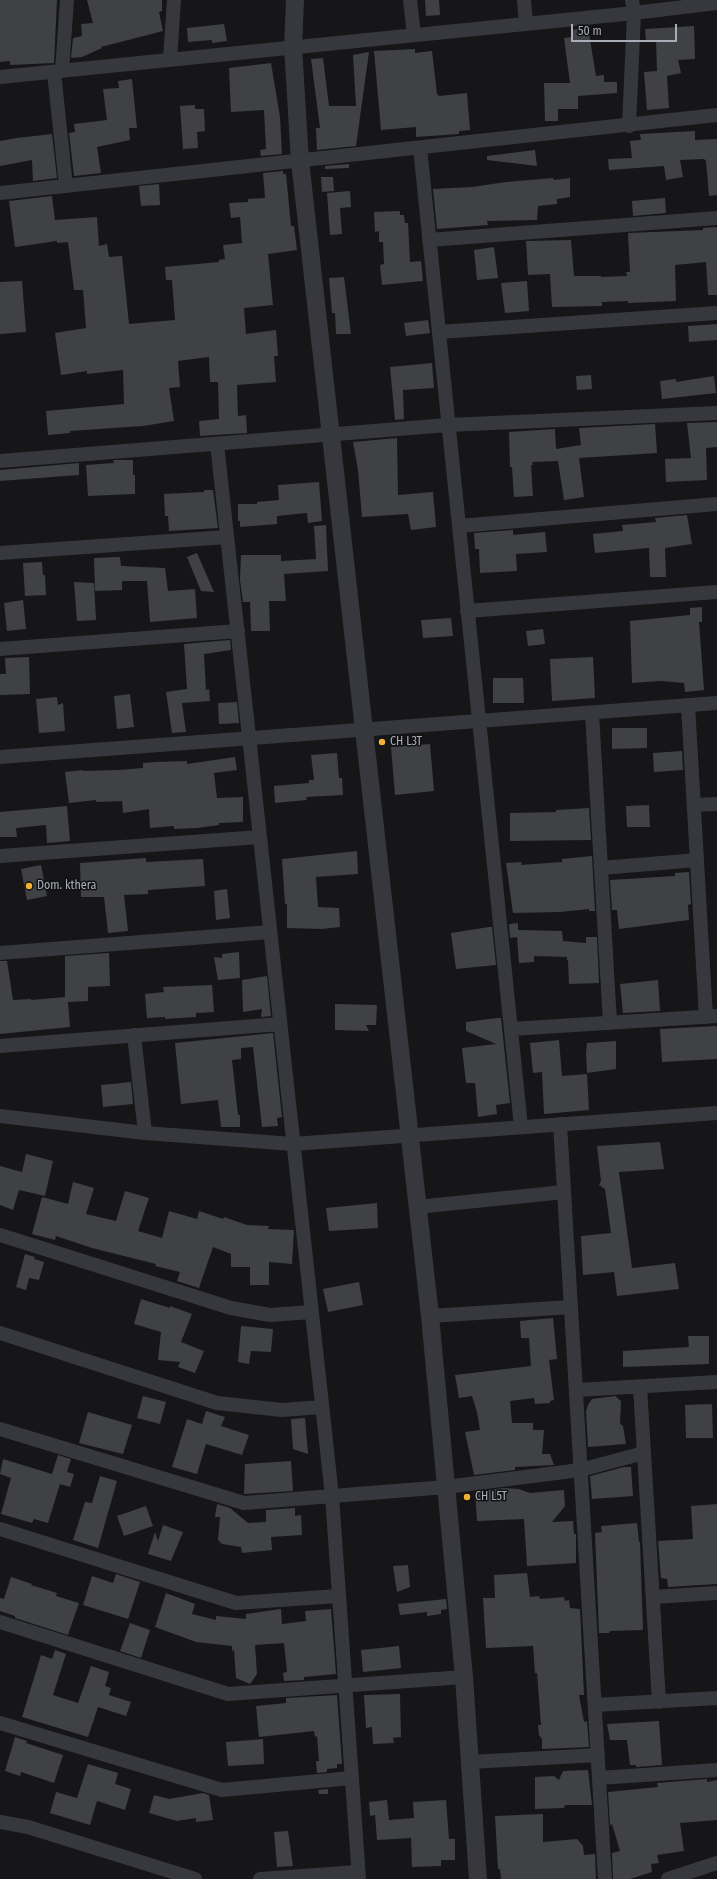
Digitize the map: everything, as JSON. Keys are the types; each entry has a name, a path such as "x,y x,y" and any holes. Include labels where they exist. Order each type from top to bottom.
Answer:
{"street":[{"path":"66,186 58,71 67,0"},
{"path":"170,60 174,0"},
{"path":"295,0 293,47 300,161 430,1316 464,1677 478,1879"},
{"path":"410,0 414,35"},
{"path":"524,0 526,24"},
{"path":"0,77 526,24 633,6 717,2"},
{"path":"628,126 633,6"},
{"path":"0,194 717,115"},
{"path":"420,148 521,1127"},
{"path":"429,240 717,218"},
{"path":"438,332 717,314"},
{"path":"0,461 448,426 717,414"},
{"path":"217,444 332,1496 358,1876 260,1879"},
{"path":"459,526 717,504"},
{"path":"0,553 227,537"},
{"path":"467,611 717,592"},
{"path":"0,649 238,631"},
{"path":"0,757 717,703"},
{"path":"511,1029 711,1016 697,860 688,706"},
{"path":"592,713 610,1023"},
{"path":"694,805 717,804"},
{"path":"0,856 260,837"},
{"path":"601,868 697,860"},
{"path":"0,953 270,932"},
{"path":"0,1046 280,1024"},
{"path":"134,1035 146,1133"},
{"path":"0,1116 146,1133 293,1144 717,1113"},
{"path":"560,1124 605,1879"},
{"path":"418,1207 564,1192"},
{"path":"0,1235 231,1308 270,1315 312,1312"},
{"path":"430,1316 571,1307"},
{"path":"0,1333 216,1403 282,1410 322,1407"},
{"path":"576,1390 717,1382"},
{"path":"640,1386 659,1702"},
{"path":"0,1430 244,1503 446,1487 580,1470 644,1453"},
{"path":"0,1529 236,1602 339,1596"},
{"path":"653,1597 717,1593"},
{"path":"0,1622 228,1694 464,1677"},
{"path":"595,1706 717,1698"},
{"path":"0,1723 222,1790 352,1778"},
{"path":"470,1762 598,1755"},
{"path":"599,1778 717,1770"},
{"path":"0,1822 28,1827 195,1879"},
{"path":"668,1879 717,1863"}],"building":[{"path":"0,0 57,0 54,63 10,65 10,61 0,62"},
{"path":"87,0 162,0 162,11 159,12 163,31 101,47 102,48 82,57 71,58 73,38 82,36 81,24 93,23"},
{"path":"425,0 439,0 440,15 426,16"},
{"path":"224,24 227,41 212,43 212,40 188,42 187,28"},
{"path":"694,26 695,59 678,60 681,73 667,76 669,108 647,110 644,72 657,71 656,40 646,41 645,29"},
{"path":"588,27 596,76 604,75 604,82 617,82 617,93 578,96 578,109 558,109 558,121 545,121 544,83 570,83 564,38 573,37 572,30"},
{"path":"415,49 415,53 432,51 437,94 439,96 467,93 470,130 459,131 459,134 416,137 416,127 381,130 374,51"},
{"path":"369,52 356,146 317,150 316,128 320,128 311,59 323,58 329,106 356,106 353,55"},
{"path":"271,63 280,117 282,154 261,156 260,150 266,149 264,110 231,112 229,68"},
{"path":"132,79 137,128 129,128 130,140 97,147 101,173 74,176 69,133 75,132 74,124 107,120 103,89 119,88 118,81"},
{"path":"195,105 195,109 204,109 205,131 197,132 198,148 183,149 180,106"},
{"path":"695,131 695,140 717,139 717,195 709,196 706,161 704,159 680,160 683,177 666,180 664,166 609,170 608,159 632,158 630,141 641,140 640,134"},
{"path":"52,134 57,178 33,181 32,160 0,166 0,141"},
{"path":"535,150 537,166 487,160 487,156"},
{"path":"349,164 349,168 325,169 325,166"},
{"path":"283,171 283,174 286,174 291,226 294,226 297,250 268,254 273,305 244,308 246,334 276,330 278,356 274,356 276,382 237,385 238,416 246,415 247,433 200,436 199,421 219,419 218,382 210,382 209,357 178,361 180,387 169,388 174,421 143,426 70,431 70,433 48,435 46,411 124,404 123,370 87,374 87,371 61,375 55,333 86,328 83,290 74,290 68,242 57,243 57,241 15,247 9,201 52,196 55,220 97,217 99,246 107,244 109,257 122,256 129,324 175,320 172,280 166,280 165,267 219,262 219,260 225,259 223,245 242,243 240,217 231,218 229,203 248,202 248,199 265,198 263,173"},
{"path":"321,177 333,177 334,191 322,192"},
{"path":"553,178 554,180 570,178 570,197 557,199 557,204 538,206 537,220 487,221 488,225 437,229 433,189 472,187 506,182"},
{"path":"159,184 160,205 141,206 139,186"},
{"path":"350,191 351,207 340,208 342,234 330,235 327,193"},
{"path":"665,198 666,213 633,216 632,201"},
{"path":"400,211 400,215 404,215 405,223 408,223 410,262 421,261 423,281 382,285 380,265 384,264 383,242 379,242 379,231 375,232 374,212"},
{"path":"717,227 717,295 708,295 706,262 675,265 676,301 628,303 628,301 602,302 602,306 552,307 550,274 528,275 526,241 571,240 574,276 627,276 626,272 630,272 628,233 703,230 703,228"},
{"path":"494,247 498,278 477,280 474,250"},
{"path":"344,277 351,334 336,334 335,313 332,313 329,278"},
{"path":"22,281 26,332 0,334 0,282"},
{"path":"527,281 529,311 505,313 501,283"},
{"path":"428,320 430,333 406,336 404,323"},
{"path":"717,324 717,340 689,342 688,326"},
{"path":"432,363 434,388 403,390 404,419 395,420 390,367"},
{"path":"591,375 592,389 577,390 576,376"},
{"path":"714,376 716,393 662,399 660,381 676,379 676,382"},
{"path":"717,422 717,447 706,448 707,480 666,482 665,459 691,458 687,423"},
{"path":"655,424 657,453 579,458 584,497 564,500 558,461 532,462 533,496 514,497 512,467 510,467 509,432 555,429 556,449 581,445 579,428"},
{"path":"397,438 398,495 433,492 436,527 411,530 408,514 362,517 358,470 353,442"},
{"path":"113,460 133,460 135,494 88,496 86,465 114,463"},
{"path":"79,463 79,475 0,481 0,470"},
{"path":"319,482 322,521 308,523 307,513 277,516 277,524 240,527 240,521 238,521 238,504 257,504 257,502 279,500 278,485"},
{"path":"204,490 213,490 218,528 169,531 168,516 165,516 164,494 204,492"},
{"path":"687,515 692,544 665,548 666,577 650,577 649,548 595,553 593,534 623,531 622,525 656,522 655,518"},
{"path":"326,525 328,571 284,574 286,601 269,601 270,631 251,631 250,602 243,602 240,580 241,555 281,555 281,561 316,559 314,526"},
{"path":"513,530 513,535 545,532 547,552 516,554 517,571 480,573 479,549 475,549 474,533"},
{"path":"197,553 214,592 201,591 187,557"},
{"path":"120,557 121,566 165,568 168,591 195,589 197,618 150,622 147,581 122,581 122,590 95,591 94,558"},
{"path":"42,562 43,575 45,575 46,595 25,596 23,563"},
{"path":"74,582 94,583 96,620 77,621"},
{"path":"23,600 26,629 7,631 4,603"},
{"path":"702,607 702,622 699,622 704,690 685,692 684,683 661,681 632,683 630,621 690,615 690,608"},
{"path":"451,618 453,636 423,638 421,620"},
{"path":"543,629 545,644 528,646 526,631"},
{"path":"230,640 231,650 204,654 206,690 209,689 210,701 182,703 186,732 172,733 166,692 187,689 184,644"},
{"path":"29,657 30,694 0,695 0,674 6,674 5,658"},
{"path":"593,657 595,698 552,701 550,659"},
{"path":"493,678 523,678 524,703 493,703"},
{"path":"130,694 134,727 117,729 114,696"},
{"path":"57,697 58,705 63,703 65,731 39,733 36,699"},
{"path":"237,702 239,723 219,724 218,703"},
{"path":"612,728 647,728 647,748 612,749"},
{"path":"430,744 434,791 395,795 391,747"},
{"path":"682,751 683,770 654,772 653,753"},
{"path":"337,753 339,778 342,778 343,795 306,797 307,800 275,803 274,786 309,783 309,780 314,780 311,755"},
{"path":"235,757 237,770 214,773 217,798 243,797 243,822 219,823 219,825 197,828 174,829 174,826 150,828 149,809 123,813 122,801 96,802 96,800 69,803 65,772 143,768 143,763 187,761 187,764"},
{"path":"649,805 650,827 627,827 626,806"},
{"path":"67,806 70,841 47,843 46,825 16,828 17,837 0,837 0,812"},
{"path":"589,808 591,840 510,841 510,813 556,812 556,810"},
{"path":"357,851 358,874 316,877 318,907 339,908 340,927 322,929 287,928 287,904 285,904 282,859"},
{"path":"592,856 595,911 589,911 589,909 560,912 513,913 506,863 522,862 521,865 562,862 562,859"},
{"path":"146,858 146,862 203,859 205,886 148,890 148,894 124,895 128,931 108,933 104,897 81,897 80,863"},
{"path":"41,865 47,896 27,900 21,869"},
{"path":"689,872 691,904 688,905 689,920 619,929 617,910 612,910 610,880 675,876 675,873"},
{"path":"227,889 230,918 216,920 214,891"},
{"path":"518,923 518,930 562,931 563,941 586,943 586,937 597,937 599,983 569,984 567,957 534,956 534,962 519,963 517,937 510,938 509,924"},
{"path":"492,927 496,965 456,969 451,933"},
{"path":"239,952 240,978 218,980 214,957 222,958 222,954"},
{"path":"109,953 110,986 88,987 88,1001 68,1002 70,1027 0,1034 0,961 7,961 13,1000 31,1000 65,997 65,956"},
{"path":"267,976 271,1016 261,1017 262,1009 243,1012 242,980"},
{"path":"658,980 660,1011 623,1013 620,984"},
{"path":"212,985 214,1012 196,1013 196,1017 165,1019 165,1017 147,1018 145,994 164,992 163,987"},
{"path":"335,1004 377,1005 376,1025 366,1025 369,1031 335,1030"},
{"path":"501,1018 510,1103 496,1105 497,1114 478,1117 475,1083 466,1083 462,1048 496,1044 466,1031 466,1022"},
{"path":"717,1026 717,1059 662,1062 660,1029"},
{"path":"273,1033 282,1117 277,1118 278,1126 262,1127 253,1047 241,1048 241,1059 232,1060 238,1115 240,1115 240,1127 221,1127 218,1100 181,1104 175,1043"},
{"path":"559,1040 562,1076 587,1074 589,1110 544,1114 542,1072 533,1073 530,1043"},
{"path":"616,1041 616,1069 587,1073 587,1043"},
{"path":"131,1082 133,1104 103,1107 101,1085"},
{"path":"660,1142 664,1169 619,1172 632,1268 675,1263 679,1289 617,1296 614,1272 583,1275 581,1236 611,1233 605,1189 599,1185 601,1181 597,1146"},
{"path":"26,1154 53,1161 45,1196 19,1190 13,1210 0,1205 0,1166 22,1172"},
{"path":"73,1182 94,1188 86,1214 116,1221 125,1191 149,1198 138,1231 162,1238 169,1211 197,1219 199,1211 223,1219 224,1217 247,1225 269,1226 268,1229 294,1230 292,1264 269,1262 269,1285 250,1285 250,1267 231,1267 231,1254 213,1247 199,1288 177,1281 180,1272 155,1266 156,1264 92,1248 56,1236 55,1240 32,1234 42,1197 68,1204"},
{"path":"377,1203 378,1228 329,1231 326,1208"},
{"path":"25,1254 44,1262 39,1280 29,1278 26,1290 16,1287"},
{"path":"359,1282 363,1305 328,1312 323,1289"},
{"path":"141,1299 170,1308 170,1306 192,1314 181,1342 204,1351 195,1373 178,1367 180,1362 158,1360 161,1332 134,1324"},
{"path":"553,1318 557,1359 549,1360 554,1400 550,1401 550,1403 535,1404 534,1398 510,1401 512,1423 533,1423 533,1430 544,1430 542,1454 550,1454 554,1465 515,1467 515,1470 474,1475 465,1432 480,1430 477,1412 472,1396 459,1398 455,1375 531,1366 529,1338 521,1338 520,1321"},
{"path":"241,1326 273,1329 271,1352 251,1351 249,1364 238,1362"},
{"path":"688,1336 709,1336 709,1364 623,1367 623,1351 689,1347"},
{"path":"143,1396 166,1402 160,1424 137,1418"},
{"path":"615,1396 621,1401 620,1424 623,1426 626,1444 588,1447 586,1411 588,1405 592,1399"},
{"path":"712,1404 713,1438 686,1438 685,1405"},
{"path":"206,1411 225,1417 221,1426 249,1435 242,1455 206,1444 197,1474 172,1467 187,1419 202,1424"},
{"path":"88,1412 132,1425 123,1454 79,1443"},
{"path":"305,1418 308,1454 293,1449 291,1419"},
{"path":"58,1455 71,1459 67,1472 74,1474 70,1487 60,1484 48,1523 34,1519 32,1523 1,1514 11,1478 0,1474 3,1459 52,1474"},
{"path":"291,1461 293,1491 244,1494 245,1464"},
{"path":"624,1467 631,1467 633,1496 592,1499 590,1476"},
{"path":"100,1476 117,1481 98,1548 73,1540 85,1502 92,1503"},
{"path":"504,1488 519,1489 530,1493 564,1490 565,1506 552,1522 573,1521 574,1534 576,1534 576,1563 527,1566 524,1519 477,1521 475,1492"},
{"path":"217,1504 230,1508 248,1523 266,1522 266,1510 295,1508 295,1516 301,1515 302,1535 271,1537 272,1550 242,1553 241,1547 222,1544 218,1540 220,1517 215,1517"},
{"path":"717,1504 717,1584 668,1587 667,1579 661,1578 658,1541 693,1539 691,1506"},
{"path":"146,1506 153,1526 124,1536 117,1516"},
{"path":"637,1523 640,1542 643,1630 610,1631 609,1633 599,1633 595,1533 602,1532 601,1526"},
{"path":"163,1525 183,1532 171,1561 148,1554 155,1532 158,1541"},
{"path":"408,1565 410,1587 397,1592 393,1566"},
{"path":"527,1573 530,1597 539,1596 540,1599 564,1597 565,1601 569,1600 570,1608 580,1609 584,1695 579,1695 584,1722 587,1721 589,1747 542,1749 542,1739 539,1735 538,1725 541,1725 537,1673 535,1673 533,1646 486,1648 483,1598 495,1598 494,1575"},
{"path":"116,1574 140,1582 128,1619 83,1605 92,1576 113,1583"},
{"path":"11,1577 57,1593 56,1596 79,1603 68,1635 15,1618 15,1616 0,1611 0,1598 4,1599"},
{"path":"166,1593 195,1604 192,1614 216,1620 216,1616 246,1619 246,1614 281,1609 282,1624 306,1621 305,1611 331,1609 336,1674 304,1677 304,1680 284,1681 283,1673 287,1672 284,1643 255,1645 257,1674 250,1684 236,1678 234,1650 232,1651 232,1646 196,1642 155,1627"},
{"path":"446,1599 447,1609 441,1610 441,1614 427,1616 427,1612 400,1615 398,1604"},
{"path":"130,1623 150,1630 141,1658 120,1651"},
{"path":"399,1646 401,1668 363,1672 361,1650"},
{"path":"55,1650 66,1654 53,1695 78,1703 91,1666 109,1672 105,1686 111,1688 109,1695 131,1702 126,1716 98,1707 88,1737 22,1717 41,1655 52,1659"},
{"path":"400,1694 401,1737 393,1738 394,1743 373,1744 372,1727 366,1728 364,1695"},
{"path":"337,1695 342,1764 337,1764 337,1768 327,1769 327,1772 317,1773 316,1761 319,1761 317,1736 315,1737 314,1731 259,1737 256,1706 286,1703 286,1698"},
{"path":"659,1721 662,1765 636,1767 636,1765 630,1765 627,1740 610,1740 607,1724"},
{"path":"15,1737 27,1741 26,1743 63,1755 54,1783 21,1772 20,1776 5,1771"},
{"path":"263,1739 264,1764 228,1766 226,1742"},
{"path":"88,1764 118,1773 115,1784 131,1789 125,1810 97,1801 90,1825 50,1813 56,1792 77,1798"},
{"path":"588,1770 592,1805 565,1805 564,1808 535,1809 535,1777 554,1776 559,1780 563,1771"},
{"path":"707,1779 707,1782 717,1780 717,1820 680,1823 684,1851 657,1855 659,1863 651,1864 652,1872 630,1879 613,1879 612,1853 620,1851 612,1824 610,1825 608,1792 658,1787 657,1783"},
{"path":"328,1789 328,1794 319,1794 318,1790"},
{"path":"203,1793 209,1795 213,1820 196,1822 196,1818 177,1821 149,1813 154,1795 169,1799"},
{"path":"387,1800 389,1820 414,1818 413,1802 446,1800 449,1839 455,1839 455,1860 441,1860 441,1866 412,1867 411,1838 377,1840 375,1815 370,1816 369,1802"},
{"path":"543,1814 543,1842 577,1839 583,1846 584,1855 595,1854 596,1879 501,1879 500,1869 498,1869 495,1816"},
{"path":"288,1831 293,1866 277,1867 274,1832"}],"place":[{"name":"CH L3T","path":"382,742"},
{"name":"Dom. kthera","path":"29,886"},
{"name":"CH L5T","path":"467,1497"}]}
